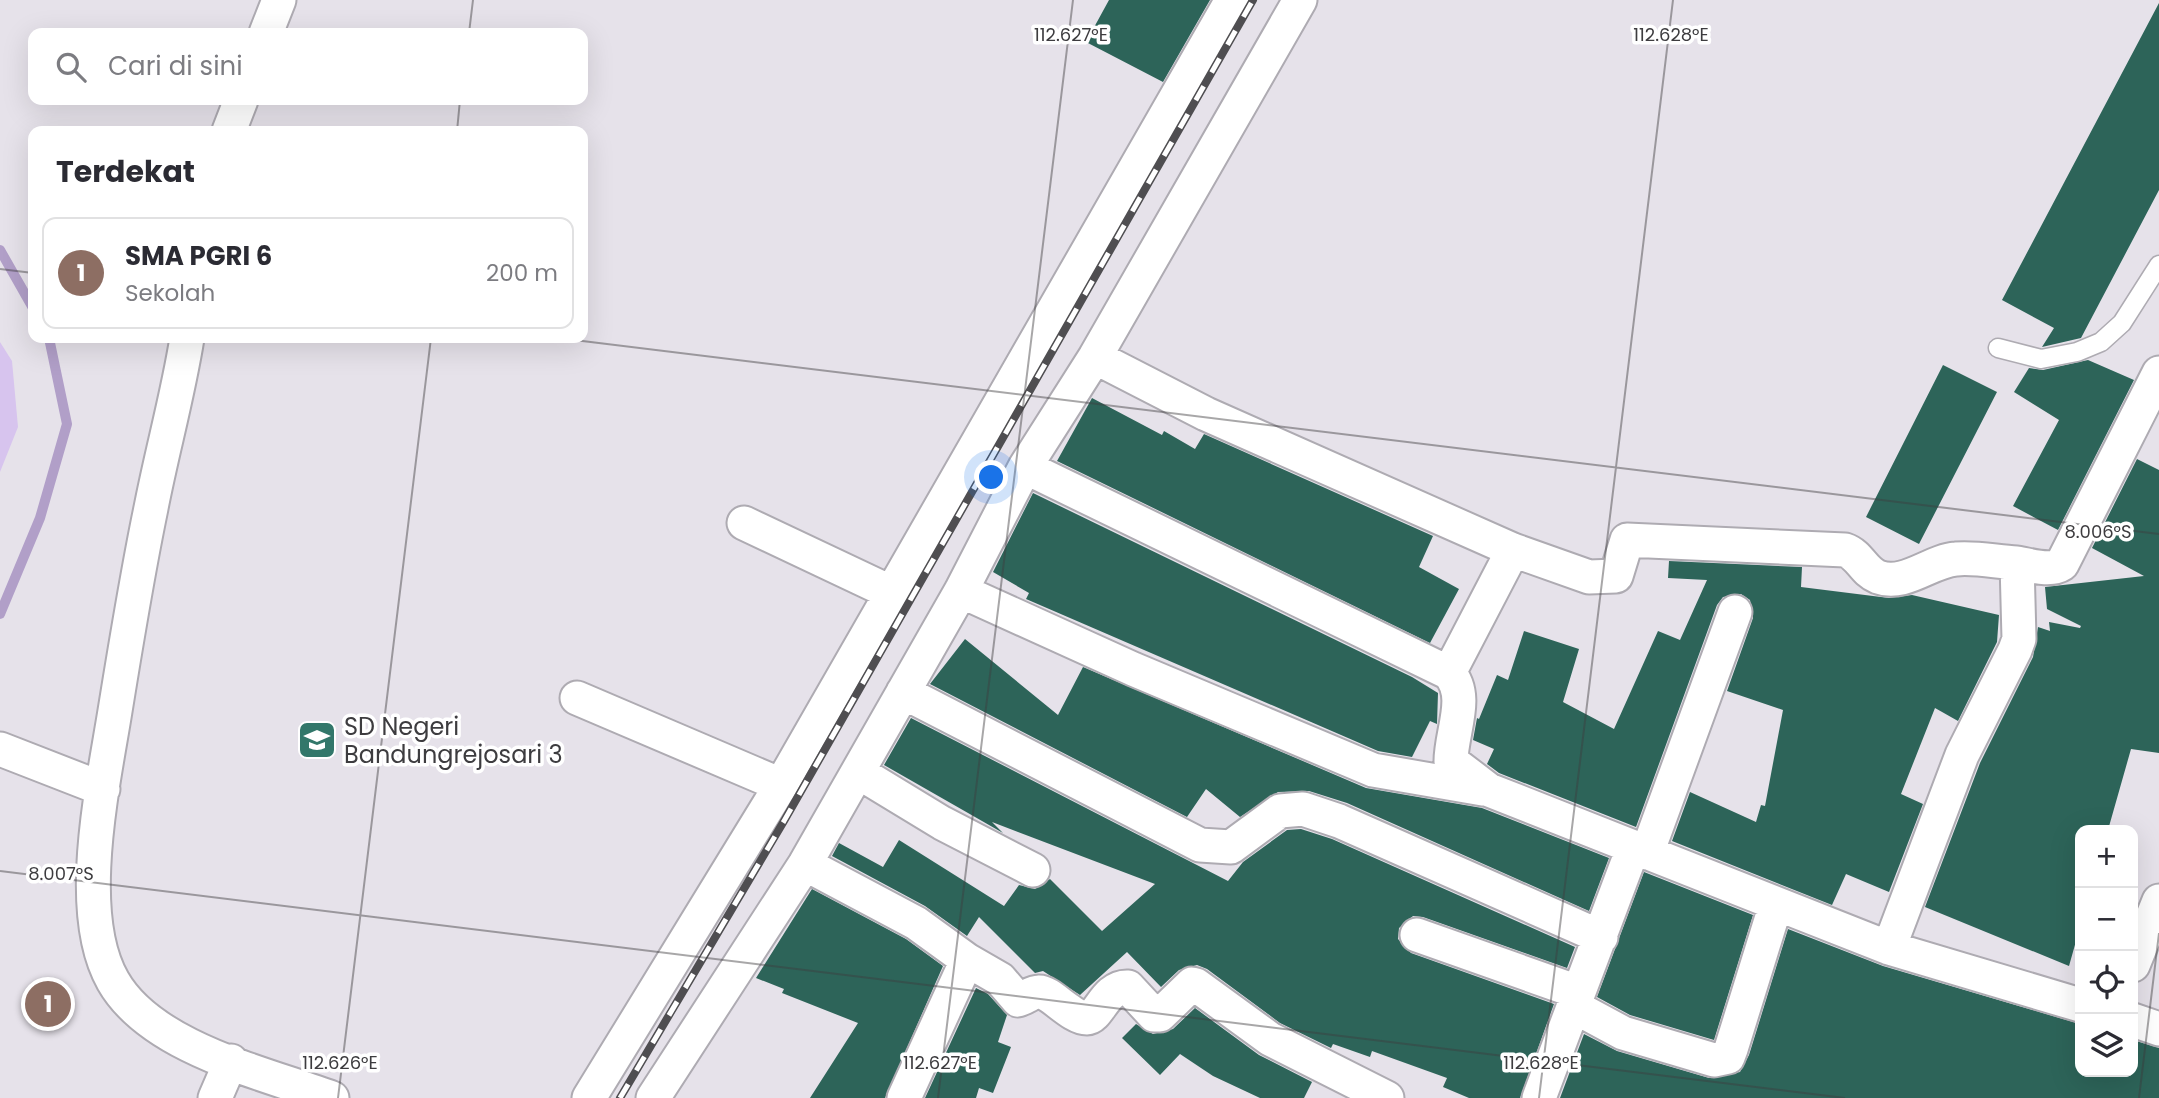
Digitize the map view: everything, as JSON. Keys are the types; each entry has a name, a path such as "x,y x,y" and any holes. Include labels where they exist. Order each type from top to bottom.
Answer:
{"street":[{"path":"267,28 279,0"},
{"path":"589,1098 781,786 1232,0"},
{"path":"653,1098 806,864 961,592 1025,467 1095,357 1300,0"},
{"path":"231,126 239,105"},
{"path":"186,343 150,509 103,789 93,879 97,932 113,981 137,1011 161,1031 231,1061 290,1091 332,1098"},
{"path":"1095,357 1206,414 1513,550 1589,577 1616,576 1627,540 1845,550 1854,554 1868,572 1880,578 1902,578 1957,559 2057,568 2062,564 2159,373"},
{"path":"1025,467 1449,673 1457,682 1460,699 1452,738 1451,761 1489,790"},
{"path":"744,523 890,592"},
{"path":"1449,673 1513,550"},
{"path":"1889,948 1962,755 2019,639 2017,563"},
{"path":"961,592 1373,770 1416,780 1489,790 1889,948 2075,1004"},
{"path":"1539,1098 1575,999 1640,851 1735,612"},
{"path":"903,692 1200,845 1231,847 1280,811 1303,809 1339,821 1601,937"},
{"path":"577,698 781,786"},
{"path":"0,748 103,789"},
{"path":"858,772 942,823 1034,870"},
{"path":"806,864 916,923 967,960 1000,979 1018,999 1038,992 1044,993 1062,1007 1086,1018 1091,1017 1109,993 1124,986 1154,1015 1160,1015 1192,984 1196,985 1270,1040 1387,1098"},
{"path":"2138,953 2159,901"},
{"path":"1417,935 1575,999 1635,1037 1714,1060 1728,1057 1776,904"},
{"path":"904,1098 967,960"},
{"path":"2138,1022 2159,1029"},
{"path":"215,1098 231,1061"}],"lane":[{"path":"1998,348 2041,359 2077,352 2101,342 2122,323 2159,265"}],"shaded area":[{"path":"0,342 12,361 18,427 0,472"}],"building":[{"path":"1109,0 1210,0 1163,82 1086,42"},
{"path":"2159,3 2159,190 2081,338 2042,347 2054,328 2002,300"},
{"path":"2088,360 2134,380 2058,530 2013,506 2059,420 2014,392 2029,368 2043,370"},
{"path":"1943,365 1997,392 1919,544 1866,517"},
{"path":"1092,398 1162,435 1164,431 1195,449 1204,434 1433,536 1419,567 1459,589 1430,643 1057,461"},
{"path":"2137,459 2159,470 2159,753 2131,749 2109,825 2075,825 2075,945 2069,966 1925,907 1980,763 2033,657 2038,627 2050,631 2049,622 2080,628 2081,626 2047,609 2045,587 2144,576 2092,548"},
{"path":"1033,493 1412,677 1438,693 1437,724 1430,721 1412,757 1378,751 1026,599 1029,593 993,572"},
{"path":"1669,561 1802,567 1801,587 1889,598 1912,595 1999,615 1997,642 1958,721 1935,708 1901,794 1923,804 1889,892 1846,874 1832,905 1672,841 1690,792 1756,822 1761,805 1765,806 1783,710 1727,691 1753,618 1750,600 1741,594 1723,597 1717,605 1636,827 1499,773 1487,764 1494,749 1473,740 1477,718 1479,719 1497,675 1508,680 1524,631 1579,649 1563,702 1614,729 1658,631 1680,640 1707,580 1668,578"},
{"path":"965,639 1058,715 1083,667 1366,788 1482,808 1609,858 1589,911 1347,803 1309,791 1278,792 1240,817 1206,789 1187,817 930,684"},
{"path":"911,718 1228,881 1243,862 1287,830 1301,829 1332,839 1575,947 1567,968 1423,917 1413,916 1399,928 1398,939 1411,953 1554,1004 1520,1098 1469,1098 1443,1087 1447,1078 1372,1051 1370,1057 1333,1044 1331,1048 1280,1023 1207,969 1197,965 1179,970 1161,987 1127,952 1080,995 1043,971 1035,973 979,917 967,936 925,906 832,856 839,843 883,867 899,840 1004,906 1019,885 1035,889 1050,879 1102,931 1155,884 992,822 1003,833 884,765"},
{"path":"1644,872 1753,915 1714,1040 1630,1015 1597,997"},
{"path":"812,889 906,939 943,966 885,1098 810,1098 858,1023 782,993 784,989 756,978"},
{"path":"1788,929 1883,966 2075,1023 2075,1077 2138,1077 2138,1042 2159,1048 2159,1098 1560,1098 1584,1034 1617,1051 1709,1078 1740,1072 1749,1055"},
{"path":"976,988 988,994 1007,1015 998,1042 1011,1047 993,1093 979,1088 976,1098 925,1098"},
{"path":"1195,1008 1259,1055 1312,1082 1304,1098 1260,1098 1213,1076 1180,1054 1160,1075 1122,1038 1136,1024 1153,1034 1173,1029"}],"waterway":[{"path":"0,250 28,299"},
{"path":"0,614 40,518 67,424 50,343"}],"railway":[{"path":"620,1098 784,821 1253,0"}],"place":[{"name":"SD Negeri Bandungrejosari 3","path":"317,740"},
{"name":"SMA PGRI 6","path":"48,1004"}]}
